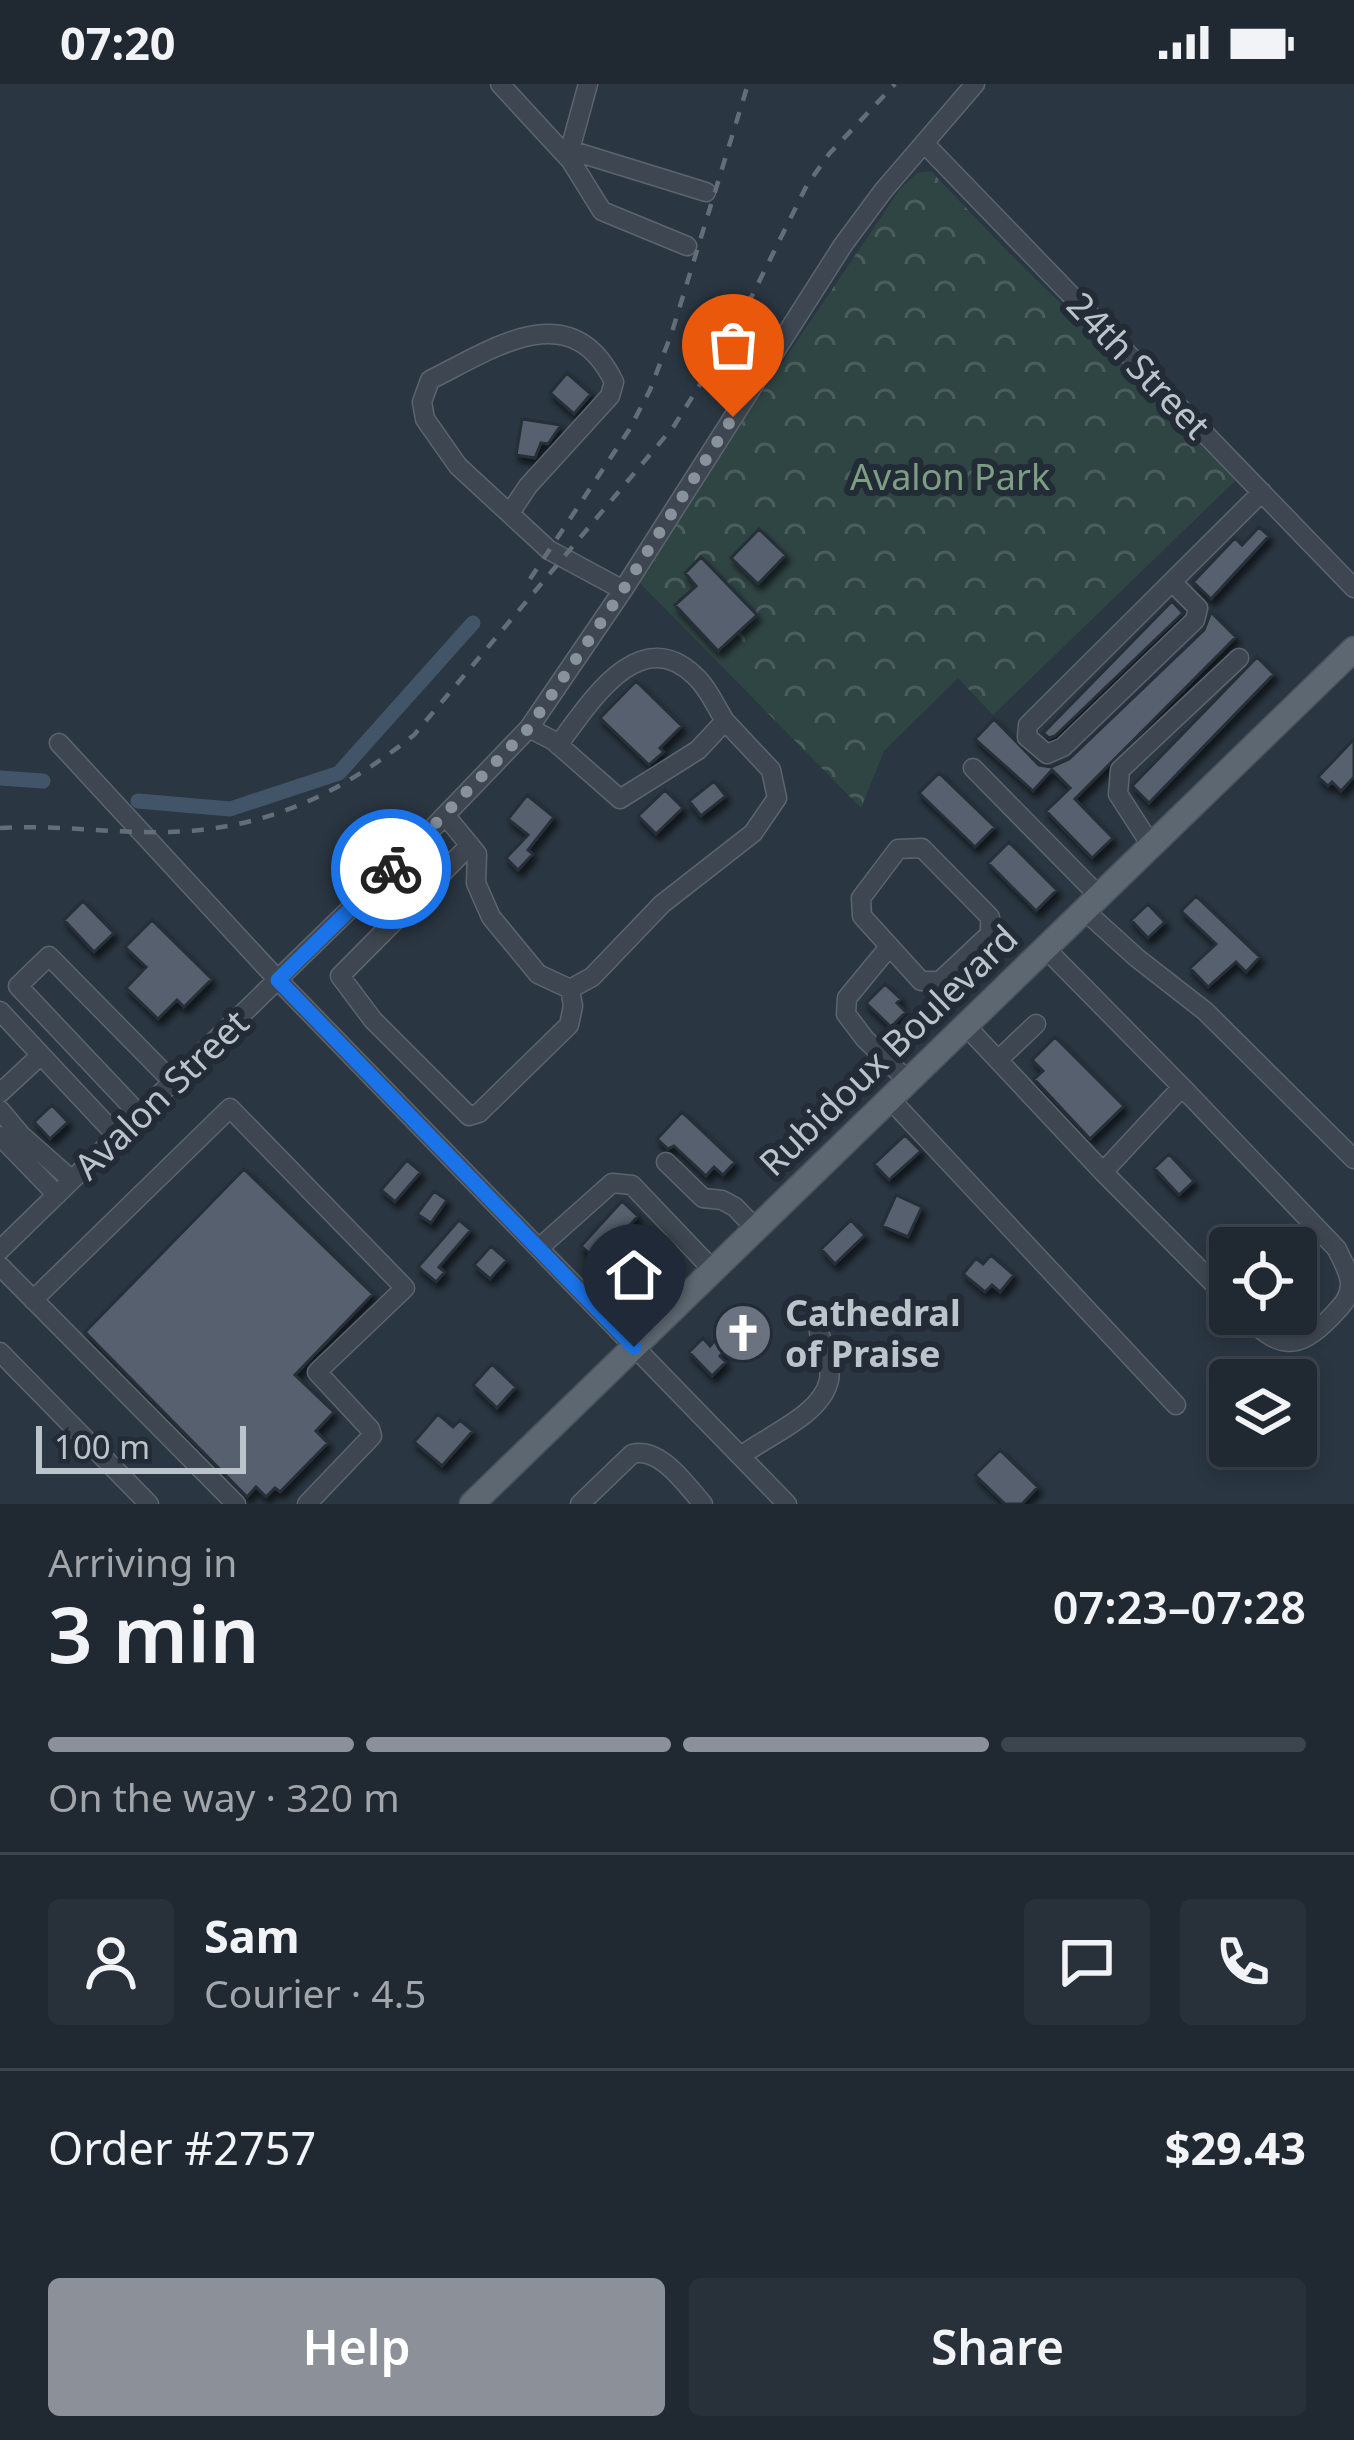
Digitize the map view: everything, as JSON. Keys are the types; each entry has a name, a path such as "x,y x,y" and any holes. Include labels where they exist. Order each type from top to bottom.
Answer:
{"main road":[{"name":"Rubidoux Boulevard","path":"472,1504 1354,649"}],"street":[{"path":"500,84 569,153 602,211 687,246"},
{"path":"569,153 588,84"},
{"name":"Avalon Street","path":"3,1242 278,980 529,728 843,245 975,84"},
{"name":"24th Street","path":"923,143 1354,588"},
{"path":"569,153 706,192"},
{"path":"510,513 610,396 614,382 581,340 559,332 530,335 430,380 422,401 425,418 439,443 510,513 549,550 623,590"},
{"path":"1173,583 1198,608 1195,620 1064,747 1047,754 1040,751 1027,737 1028,725 1262,492"},
{"path":"558,745 609,679 635,662 655,657 675,662 695,675 725,722 771,770 777,798 753,832 662,904 592,977 570,989"},
{"path":"1151,845 1118,794 1120,770 1239,658"},
{"path":"529,728 558,745 620,800 698,750 725,722"},
{"path":"59,743 278,980 787,1504"},
{"path":"973,768 1137,958 1205,1011 1354,1159"},
{"path":"445,815 477,854 476,883 491,917 538,974 570,989"},
{"path":"470,845 340,976 373,1020 469,1116 537,1060 569,1025 570,989"},
{"path":"922,848 990,916 990,934 940,981 921,981 889,946 862,916 861,898 898,850 922,848"},
{"path":"889,946 847,998 846,1014 899,1090 1176,1405"},
{"path":"1045,948 1316,1227"},
{"path":"139,1114 18,986 49,956 173,1082"},
{"path":"0,1011 117,1136"},
{"path":"998,1060 1036,1024"},
{"path":"965,1025 1209,1279"},
{"path":"0,1093 41,1055"},
{"path":"1103,1172 1182,1087"},
{"path":"33,1300 230,1108 405,1288 317,1372 372,1436 307,1504"},
{"path":"0,1110 72,1180"},
{"path":"0,1136 56,1195"},
{"path":"666,1162 703,1198 735,1207 756,1228"},
{"path":"539,1249 612,1183 632,1185 713,1270"},
{"path":"1317,1228 1337,1249 1350,1278 1348,1299 1317,1332"},
{"path":"0,1266 236,1504"},
{"path":"741,1456 824,1394 831,1375 819,1332"},
{"path":"1271,1335 1288,1343 1308,1341 1314,1335"},
{"path":"0,1352 148,1504"},
{"path":"580,1504 632,1454 642,1451 658,1458 703,1504"}],"green space":[{"name":"Avalon Park","path":"931,171 1239,477 993,715 958,678 884,751 861,808 640,583 900,189 917,173"}],"building":[{"path":"567,373 591,394 574,414 550,393"},
{"path":"522,419 561,425 548,444 541,443 535,458 516,455"},
{"path":"1259,527 1269,536 1211,599 1193,582 1235,538 1242,545"},
{"path":"759,529 786,555 758,584 731,558"},
{"path":"701,557 757,615 718,651 675,605 696,586 685,573"},
{"path":"1172,601 1183,613 1055,736 1043,733"},
{"path":"1211,612 1236,637 1075,799 1113,838 1092,858 1046,811 1070,788 1052,770 1033,791 975,739 994,719 1039,765 1051,767 1069,759 1204,630"},
{"path":"1257,657 1274,674 1149,803 1132,786"},
{"path":"636,681 682,726 649,765 600,718"},
{"path":"1354,739 1354,777 1341,791 1332,782 1328,786 1318,777"},
{"path":"939,773 995,827 975,847 919,793"},
{"path":"714,781 726,796 701,816 689,801"},
{"path":"665,790 683,808 656,834 638,816"},
{"path":"527,795 554,817 518,870 506,858 528,835 508,819"},
{"path":"1009,842 1057,890 1036,911 988,863"},
{"path":"1196,896 1260,957 1246,972 1236,962 1208,987 1190,968 1216,944 1181,911"},
{"path":"83,901 114,933 94,952 64,920"},
{"path":"1148,904 1165,922 1148,938 1131,920"},
{"path":"152,920 212,979 184,1007 177,1000 158,1019 126,988 146,967 125,947"},
{"path":"885,984 901,999 897,1003 906,1012 891,1027 866,1003"},
{"path":"1055,1037 1124,1106 1090,1139 1034,1079 1043,1071 1032,1060"},
{"path":"52,1105 68,1122 50,1139 34,1122"},
{"path":"682,1112 735,1162 723,1175 714,1167 706,1176 674,1146 668,1149 657,1139"},
{"path":"905,1135 921,1151 889,1180 874,1164"},
{"path":"1169,1154 1194,1181 1179,1195 1154,1168"},
{"path":"407,1160 421,1172 395,1202 381,1190"},
{"path":"244,1169 373,1294 295,1375 334,1412 316,1431 328,1443 280,1492 275,1488 266,1497 256,1487 247,1497 85,1332"},
{"path":"434,1191 447,1200 431,1223 417,1214"},
{"path":"896,1195 922,1207 908,1237 882,1226"},
{"path":"622,1201 638,1216 618,1239 645,1263 625,1285 581,1246"},
{"path":"459,1220 471,1230 439,1267 445,1272 436,1282 418,1267"},
{"path":"851,1220 865,1235 835,1264 821,1249"},
{"path":"491,1246 507,1260 490,1279 474,1265"},
{"path":"991,1255 1014,1275 1000,1292 992,1285 985,1292 963,1274 976,1258 983,1264"},
{"path":"719,1336 729,1347 720,1356 726,1362 712,1376 689,1352 703,1338 710,1346"},
{"path":"492,1364 516,1387 497,1408 473,1385"},
{"path":"438,1414 453,1427 460,1420 473,1431 442,1466 414,1442"},
{"path":"1000,1450 1038,1487 1022,1504 1005,1504 975,1475"}],"waterway":[{"path":"138,801 230,809 339,773 473,623"},
{"path":"0,778 43,781"}],"railway":[{"path":"530,579 629,430 650,390 748,84"},
{"path":"0,828 180,831 253,821 351,779 414,735 674,426 738,324 807,185 829,154 895,84"}],"way so far":[{"path":"391,869 529,728 733,417"}],"place":[{"name":"Cathedral of Praise","path":"743,1333"}],"route":[{"path":"391,869 278,980 634,1347"}]}
